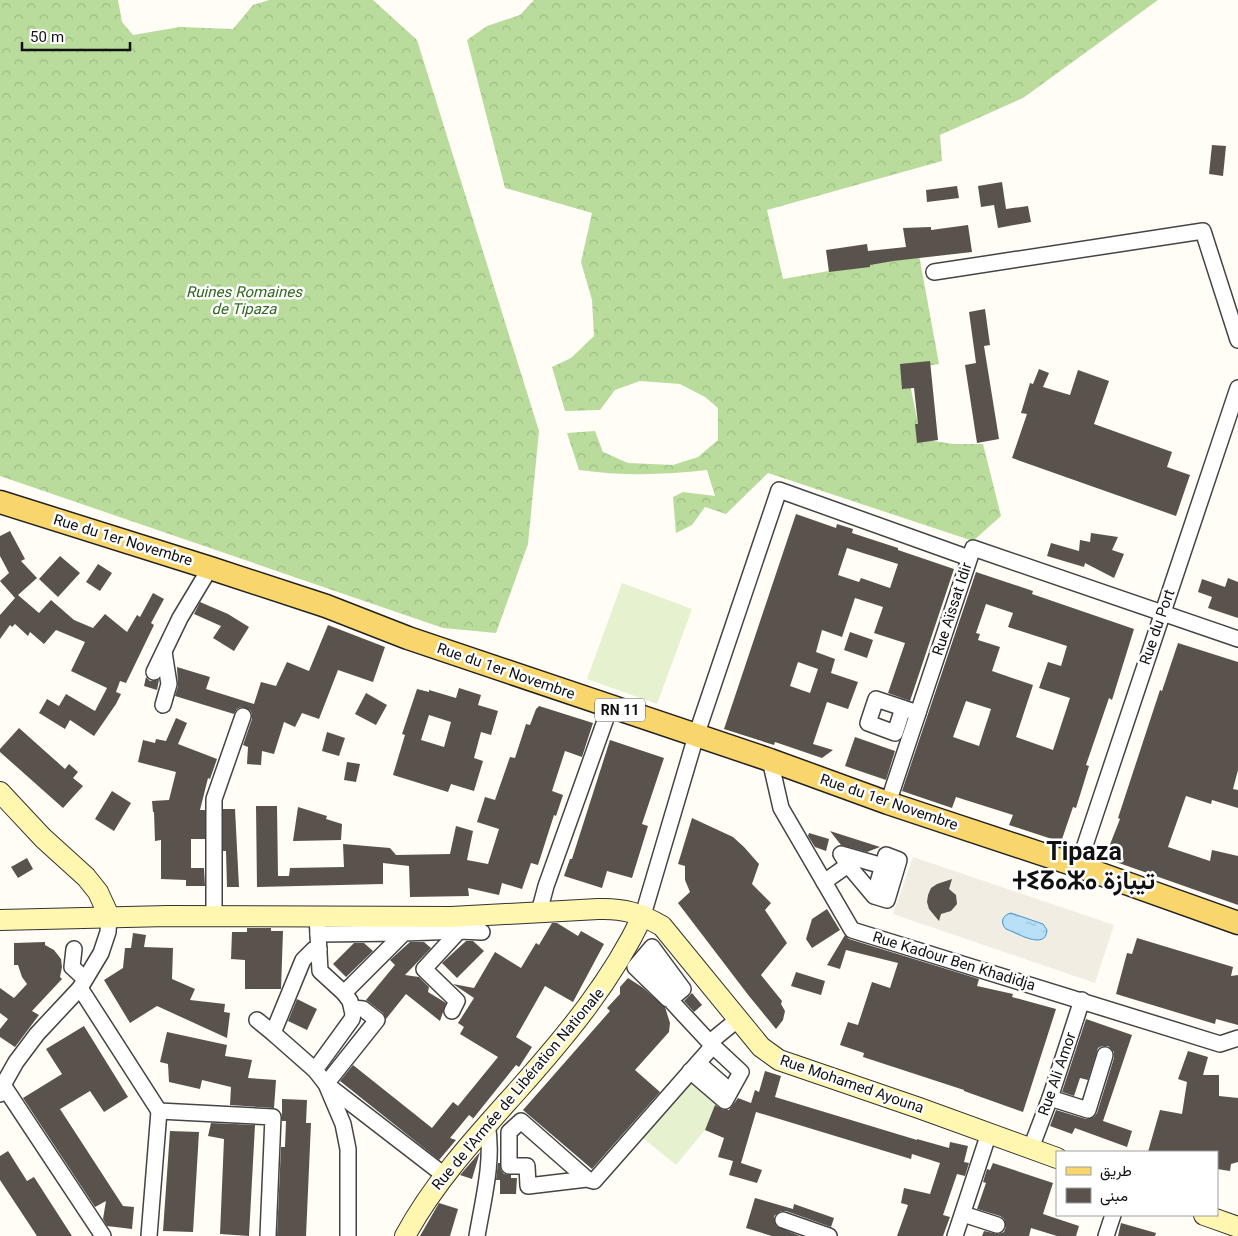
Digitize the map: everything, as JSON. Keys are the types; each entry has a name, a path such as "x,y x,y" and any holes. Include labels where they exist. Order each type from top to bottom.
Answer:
{"main road":[{"name":"Rue du 1er Novembre","path":"0,502 326,606 408,638 770,760 888,803 1078,866 1238,923"},
{"path":"0,792 43,838 86,877 98,892 109,916"},
{"name":"Rue Mohamed Ayouna","path":"0,920 109,916 214,916 318,933 451,917 622,909 644,916 662,926 760,1047 779,1060 1056,1158"},
{"name":"Rue de l'Armée de Libération Nationale","path":"405,1236 444,1175 588,1008 624,954 644,916"}],"street":[{"path":"934,272 1203,231 1238,340"},
{"name":"Rue du Port","path":"1078,866 1238,388"},
{"path":"644,916 696,736 779,490 969,558"},
{"name":"Rue Aïssat Idir","path":"888,803 973,548 1162,612"},
{"path":"154,672 180,618 210,568"},
{"path":"1162,612 1238,639"},
{"path":"163,705 169,684 164,652"},
{"path":"539,912 546,886 610,707"},
{"path":"903,708 918,713"},
{"path":"214,916 214,799 243,716"},
{"name":"Rue Kadour Ben Khadidja","path":"770,760 781,808 852,930 1220,1044 1238,1038"},
{"path":"824,882 853,862 883,866 886,855 899,860 887,900 874,896 853,862"},
{"path":"103,1236 1,1089 37,1034 83,983 101,953 108,932 109,916"},
{"path":"452,1011 457,1001 424,969 458,931"},
{"path":"318,933 482,932"},
{"path":"316,1070 352,1019 353,1008 344,993 320,971 318,933"},
{"path":"273,1033 303,960 313,950 318,933"},
{"path":"344,993 404,933"},
{"path":"74,949 72,967 158,1111 149,1236"},
{"path":"644,957 672,987 671,998 673,1003 701,1058 725,1101 733,1087 701,1058"},
{"name":"Rue Ali Amor","path":"1031,1148 1050,1098 1082,1000"},
{"path":"326,1084 383,1024 363,1009 353,1008"},
{"path":"257,1020 316,1070 326,1084 343,1124 348,1149 348,1236"},
{"path":"587,1179 521,1120 509,1132 509,1166 527,1166 528,1186 587,1179 594,1181 701,1058 715,1038 737,1020"},
{"path":"1050,1098 1088,1110 1105,1055"},
{"path":"326,1084 444,1175"},
{"path":"158,1111 273,1117 268,1236"},
{"path":"477,1236 490,1141 487,1124"},
{"path":"955,1236 989,1133"},
{"path":"963,1214 997,1225"},
{"path":"1106,1236 1113,1216"},
{"path":"784,1220 829,1236"}],"green space":[{"name":"Ruines Romaines de Tipaza","path":"0,0 118,0 122,22 133,35 180,27 233,29 253,5 269,0 373,0 417,40 539,431 528,544 496,633 443,628 0,476"},
{"path":"534,0 1158,0 1023,98 940,135 942,161 767,210 783,279 919,255 939,364 907,369 921,439 953,444 983,444 1001,516 973,541 768,473 726,514 705,507 692,525 676,533 673,497 683,492 715,496 707,470 643,474 579,470 567,433 595,431 603,452 628,463 673,465 698,457 718,440 718,408 705,397 680,384 640,381 615,390 600,410 565,411 552,367 571,358 594,336 592,300 581,262 592,213 505,188 467,40 487,26 520,15"},
{"path":"622,583 692,609 657,704 587,679"},
{"path":"691,1080 724,1107 676,1165 643,1138"}],"shaded area":[{"path":"913,857 1114,925 1095,983 893,914"}],"water":[{"path":"1011,913 1043,924 1047,930 1045,936 1042,939 1030,939 1006,929 1003,919"}],"building":[{"path":"1212,145 1226,146 1223,176 1209,174"},
{"path":"1002,182 1006,209 1028,206 1031,222 998,228 994,205 981,207 978,186"},
{"path":"957,186 959,198 927,202 926,190"},
{"path":"968,225 972,252 893,261 870,265 870,267 829,272 826,250 867,244 868,251 906,247 903,228 931,227 931,230"},
{"path":"985,309 990,345 984,346 999,439 977,443 965,365 976,363 969,312"},
{"path":"930,361 938,440 917,443 915,424 918,424 914,388 902,389 900,364"},
{"path":"1039,369 1049,373 1043,387 1070,395 1078,370 1109,381 1094,424 1172,452 1167,467 1190,475 1176,516 1012,458 1027,414 1021,413 1030,383 1033,384"},
{"path":"796,514 836,528 837,524 853,529 852,533 954,569 910,701 888,693 905,643 874,633 883,607 855,598 842,637 822,630 816,652 835,659 831,673 858,682 848,709 827,702 813,744 833,750 822,758 775,742 774,745 724,729","holes":["847,548 898,564 890,588 861,578 859,582 838,575","798,662 818,669 810,693 790,686"]},
{"path":"10,531 25,559 21,561 37,578 18,595 39,613 51,600 74,620 93,628 105,614 127,632 137,615 140,617 153,593 164,599 151,623 154,625 126,683 120,681 116,692 121,694 116,704 94,736 70,720 65,729 39,713 47,699 59,706 66,694 95,711 107,688 71,671 85,642 56,630 44,644 30,632 28,636 15,624 12,627 10,625 0,639 0,615 15,598 0,581 9,573 0,556 0,536"},
{"path":"1091,533 1118,537 1112,550 1124,554 1114,578 1085,563 1084,567 1047,556 1051,543 1079,551 1080,540 1090,542"},
{"path":"60,556 80,573 58,597 39,579"},
{"path":"98,564 112,573 100,591 86,582"},
{"path":"976,572 1033,591 1032,594 1134,629 1112,700 1109,698 1086,765 1089,766 1076,808 1073,807 1061,842 1009,825 1013,815 956,797 952,808 902,791","holes":["986,604 1013,613 1008,627 1067,646 1061,666 1048,662 1039,688 1070,698 1053,750 1016,737 1033,685 992,671 1000,647 978,640 980,634 976,633","966,701 991,709 979,746 953,737"]},
{"path":"1228,578 1238,582 1238,618 1208,608 1212,597 1198,592 1202,579 1225,587"},
{"path":"200,602 228,614 249,627 234,651 213,638 221,626 194,614"},
{"path":"328,625 385,647 373,682 338,670 319,719 302,713 295,727 284,722 274,754 262,751 261,765 247,764 248,747 243,745 252,719 250,710 241,707 234,714 175,696 178,686 177,667 210,677 206,689 254,704 261,682 276,686 287,662 309,671"},
{"path":"850,632 873,640 867,658 844,650"},
{"path":"1178,643 1238,662 1238,770 1233,789 1238,790 1238,808 1212,800 1211,804 1186,796 1168,847 1210,861 1212,850 1238,856 1238,905 1116,862 1109,847 1120,819 1118,818 1160,690 1162,691"},
{"path":"146,677 150,681 159,680 157,690 144,686"},
{"path":"459,688 481,695 478,705 498,711 491,735 481,732 474,758 483,761 474,791 451,784 448,792 393,775 405,735 402,734 417,689 429,692 429,690 456,698","holes":["429,715 451,722 444,747 421,740"]},
{"path":"366,693 387,705 376,725 355,714"},
{"path":"539,706 593,723 582,757 565,751 552,791 563,795 556,816 554,815 538,865 531,863 522,889 502,883 499,895 468,888 469,896 410,897 409,866 383,863 383,884 257,887 256,806 277,806 278,876 289,876 290,868 344,867 343,844 390,848 396,855 450,854 456,826 473,831 467,860 488,864 499,829 477,822 485,797 495,800 510,757 515,758 526,724 530,725"},
{"path":"176,718 187,723 178,744 217,759 210,779 208,778 200,810 205,810 205,839 191,839 191,868 204,868 205,886 186,886 186,880 161,879 161,840 155,841 152,801 169,800 176,772 138,762 143,740 155,743 156,739 166,741"},
{"path":"19,728 65,769 69,764 78,772 73,778 83,786 63,808 0,752 0,749"},
{"path":"327,732 345,738 339,756 322,751"},
{"path":"855,737 895,751 886,780 845,766"},
{"path":"610,740 664,758 642,824 648,826 632,878 607,871 602,888 564,876 570,859 572,859"},
{"path":"347,762 360,764 356,782 344,780"},
{"path":"112,791 131,803 114,831 95,819"},
{"path":"298,807 327,816 326,819 342,824 341,840 293,841"},
{"path":"223,809 235,809 239,887 227,887 226,851 223,851"},
{"path":"692,818 733,837 759,864 752,884 771,903 765,910 787,943 761,975 782,1001 781,1004 785,1011 783,1020 776,1029 678,903 690,892 685,880 685,866 678,864"},
{"path":"830,831 880,847 867,852 841,845"},
{"path":"809,833 829,839 826,851 815,847 808,836"},
{"path":"27,858 33,869 18,878 11,867"},
{"path":"952,879 949,889 956,895 957,904 951,911 941,914 939,921 929,909 928,895 931,888 937,884"},
{"path":"827,909 840,930 812,948 806,939 812,919"},
{"path":"552,923 557,923 578,936 581,931 604,944 573,1002 545,986 516,1037 532,1047 519,1067 516,1065 472,1120 473,1118 469,1115 450,1138 456,1140 439,1160 340,1081 353,1065 432,1128 453,1102 458,1106 498,1057 460,1034 464,1027 458,1023 474,998 453,984 474,988 495,952 521,968 536,943 539,945"},
{"path":"247,928 271,928 271,931 283,931 281,989 245,989 245,960 231,959 232,932 247,932"},
{"path":"133,933 146,935 144,947 173,948 172,979 195,989 190,1000 225,1004 224,1012 230,1013 227,1038 157,1006 130,1023 104,980 123,968 125,948 131,948"},
{"path":"845,935 849,939 979,979 977,986 1013,994 1012,997 1056,1009 1023,1112 964,1090 863,1057 864,1053 840,1045 848,1022 858,1025 872,982 890,988 898,963 846,950 840,969 827,965"},
{"path":"1137,938 1233,967 1231,976 1238,975 1238,1025 1216,1019 1215,1024 1116,994 1127,953 1132,954"},
{"path":"466,941 473,941 484,951 457,978 442,963"},
{"path":"45,942 45,945 54,950 61,959 60,977 62,979 32,1011 39,1015 15,1047 0,1037 0,1029 8,1019 0,1013 0,988 14,998 27,984 22,977 18,965 14,965 14,943"},
{"path":"410,942 424,942 431,948 405,975 419,977 429,987 428,992 446,1003 440,1021 406,994 386,1019 383,1013 366,1000 395,965 390,960"},
{"path":"354,943 364,943 373,951 346,977 333,964"},
{"path":"796,972 825,981 821,995 791,986"},
{"path":"628,978 642,987 665,1007 670,1023 669,1032 635,1070 660,1092 592,1169 523,1110 610,1011 607,1008 620,994 620,987"},
{"path":"692,993 702,1005 694,1012 684,1001"},
{"path":"297,999 317,1009 307,1030 288,1021"},
{"path":"1086,1019 1132,1035 1103,1121 1132,1131 1127,1147 1075,1128 1072,1134 1050,1126 1056,1110 1086,1119 1094,1117 1097,1113 1114,1058 1114,1052 1108,1046 1098,1048 1088,1080 1080,1078 1074,1096 1062,1092"},
{"path":"84,1026 128,1097 104,1112 90,1091 60,1109 123,1206 134,1207 132,1229 107,1226 103,1219 106,1201 95,1207 23,1098 62,1074 46,1049"},
{"path":"167,1032 227,1045 225,1056 252,1060 248,1078 276,1080 274,1108 230,1105 231,1087 202,1080 200,1089 169,1082 168,1064 160,1062"},
{"path":"1188,1051 1208,1057 1203,1075 1219,1075 1219,1096 1238,1098 1238,1162 1231,1164 1230,1171 1218,1169 1218,1151 1148,1151 1160,1110 1182,1114 1187,1082 1178,1079"},
{"path":"765,1071 781,1076 775,1097 917,1140 949,1148 950,1142 968,1146 964,1162 969,1163 965,1176 957,1174 943,1215 950,1217 943,1236 897,1236 908,1205 901,1203 904,1188 930,1194 940,1163 912,1154 911,1159 756,1112 741,1163 762,1170 757,1183 729,1175 733,1161 718,1157 724,1138 705,1130 715,1105 723,1110 729,1110 738,1098 751,1103 755,1090 759,1092"},
{"path":"282,1099 307,1100 306,1123 311,1123 306,1236 277,1236 281,1147 285,1147 286,1121 282,1121"},
{"path":"211,1123 255,1125 249,1236 220,1234 224,1139 208,1136"},
{"path":"170,1131 199,1132 193,1232 163,1231"},
{"path":"8,1151 27,1181 34,1177 72,1236 37,1236 0,1180 0,1156"},
{"path":"480,1152 472,1179 460,1175 467,1167"},
{"path":"498,1163 500,1163 504,1174 511,1175 511,1178 517,1178 516,1194 500,1194 500,1180 496,1180"},
{"path":"993,1163 1053,1183 1043,1214 1079,1226 1076,1236 1057,1236 1031,1228 1029,1236 982,1236 984,1231 998,1234 1004,1232 1006,1227 1004,1219 1000,1216 977,1209 986,1183 983,1182 987,1169 990,1170"},
{"path":"755,1198 793,1209 794,1204 834,1218 831,1227 786,1211 781,1211 774,1216 776,1226 800,1236 772,1236 746,1228"},
{"path":"439,1203 458,1209 450,1236 420,1236"},
{"path":"1121,1223 1156,1233 1155,1236 1118,1236"}],"district":[{"name":"Tipaza ⵜⵉⵒⴰⵣⴰ تيبازة","path":"1084,866"}]}
